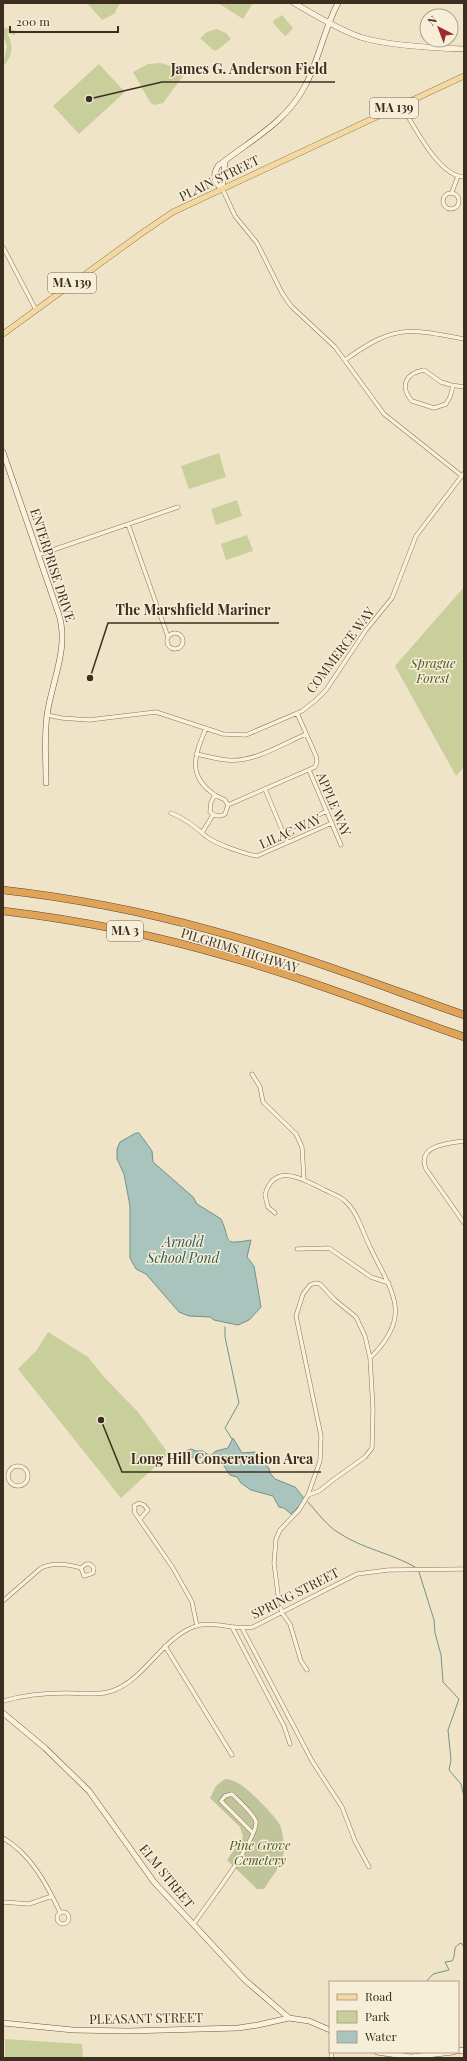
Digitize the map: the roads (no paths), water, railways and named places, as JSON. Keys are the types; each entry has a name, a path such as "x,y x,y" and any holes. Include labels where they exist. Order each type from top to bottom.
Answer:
{"highway":[{"name":"PILGRIMS HIGHWAY","path":"3,890 108,906 215,931 279,951 464,1015"},
{"name":"PILGRIMS HIGHWAY","path":"3,911 78,921 192,946 285,975 464,1037"}],"main road":[{"name":"PLAIN STREET","path":"3,334 160,220 222,188 464,76"}],"street":[{"path":"294,3 355,35 375,40 464,49"},
{"path":"222,188 216,184 214,174 218,166 266,131 296,100 308,81 329,22 338,3"},
{"path":"401,105 440,164 448,172 464,177"},
{"path":"224,162 222,188 235,216 257,243 286,301 296,312 330,341 384,414 463,474"},
{"path":"452,192 458,176"},
{"path":"452,192 457,195 459,200 458,205 451,209 444,206 442,200 446,194 452,192"},
{"path":"3,247 36,310"},
{"path":"345,360 376,340 394,333 421,331 464,339"},
{"path":"453,386 446,404 434,408 412,401 405,390 406,383 410,375 424,370 441,382 453,386 464,387"},
{"name":"ENTERPRISE DRIVE","path":"3,452 59,614 62,634 61,652 47,715 45,740 46,783"},
{"name":"COMMERCE WAY","path":"47,715 73,720 89,720 156,712 223,734 246,735 297,713 316,700 326,690 366,630 392,598 416,536 463,474"},
{"path":"38,554 178,507"},
{"path":"128,524 168,637 167,642 169,647 174,649 182,645 183,640 179,634 174,633 168,637"},
{"path":"228,805 309,770 317,762 297,713"},
{"path":"206,728 196,754 195,768 197,775 204,786 215,795 225,800 228,805 226,814 221,816 213,815"},
{"path":"196,754 228,760 241,759 254,756 306,734"},
{"name":"APPLE WAY","path":"309,770 342,845"},
{"path":"265,789 286,842"},
{"path":"213,815 209,808 215,795"},
{"path":"282,832 327,811"},
{"name":"LILAC WAY","path":"171,813 203,831 208,837 244,854 257,856 332,823"},
{"path":"203,831 213,815"},
{"path":"252,1074 260,1087 263,1102 299,1138 303,1155 304,1180"},
{"path":"464,1141 434,1146 426,1154 424,1161 426,1169 464,1223"},
{"path":"275,1213 268,1207 265,1199 266,1190 269,1185 278,1178 288,1175 304,1180 340,1197 347,1202 389,1283 394,1302 393,1327 384,1344 370,1358"},
{"path":"297,1249 329,1248 371,1277 389,1283"},
{"path":"307,1670 302,1661 290,1624 282,1613 275,1579 276,1539 280,1530 299,1510 308,1495 320,1461 321,1436 296,1316 303,1294 310,1285 315,1283 320,1284 335,1300 356,1317 364,1336 370,1358 373,1409 372,1448 365,1457 322,1489 308,1495"},
{"path":"19,1465 26,1469 28,1478 24,1484 14,1486 8,1482 7,1474 11,1469 19,1465"},
{"path":"3,1485 8,1482"},
{"path":"140,1519 148,1510 146,1506 141,1503 136,1505 134,1508 140,1519 173,1568 192,1602 197,1626"},
{"path":"3,1601 48,1565 68,1565 81,1568"},
{"name":"SPRING STREET","path":"3,1701 38,1694 96,1693 113,1690 129,1681 165,1646 179,1635 197,1626 216,1625 232,1628 253,1627 357,1574 382,1570 464,1569"},
{"path":"232,1628 284,1726 290,1744"},
{"path":"242,1628 315,1767 342,1808 355,1841 369,1867"},
{"path":"165,1646 232,1755"},
{"name":"ELM STREET","path":"3,1713 51,1753 89,1791 154,1882 245,1980 289,2018"},
{"path":"193,1925 243,1852 253,1833 256,1822 253,1816 232,1794 225,1796 221,1801 253,1833"},
{"path":"3,1838 14,1846 30,1862 52,1896 60,1912"},
{"path":"3,1902 29,1904 52,1896"},
{"path":"289,2018 309,2021 329,2030"},
{"name":"PLEASANT STREET","path":"3,2023 73,2030 128,2031 238,2028 289,2018"},
{"path":"384,2053 411,2057 445,2053"}],"water":[{"name":"Arnold School Pond","path":"136,1133 139,1133 152,1151 153,1162 193,1197 197,1204 221,1219 228,1240 235,1242 251,1240 247,1257 254,1266 261,1307 249,1320 238,1325 214,1320 210,1317 189,1316 179,1312 146,1274 136,1269 130,1258 130,1206 124,1174 117,1159 117,1149 120,1142"},
{"path":"233,1438 242,1453 255,1452 257,1457 269,1468 270,1473 275,1479 295,1487 303,1497 304,1501 291,1514 284,1508 279,1507 273,1496 251,1490 241,1483 237,1477 230,1475 222,1463 211,1462 205,1456 201,1458 188,1457 183,1459 186,1451 191,1449 203,1451 210,1456 216,1451 228,1448"}],"waterway":[{"path":"225,1327 225,1337 239,1403 225,1428 232,1439"},
{"path":"308,1502 326,1523 339,1533 358,1543 415,1567"},
{"path":"419,1572 434,1620 435,1633 441,1655 443,1682 459,1699 448,1730 451,1760 449,1770 461,1784 464,1797"},
{"path":"427,1981 433,1974 449,1970 445,1962 452,1961 455,1949 458,1945 461,1943 464,1947"}],"place":[{"name":"James G. Anderson Field","path":"89,99"},
{"name":"The Marshfield Mariner","path":"90,678"},
{"name":"Long Hill Conservation Area","path":"101,1420"}],"park label":[{"name":"Sprague Forest","path":"433,670"},
{"name":"Pine Grove Cemetery","path":"260,1852"}]}
